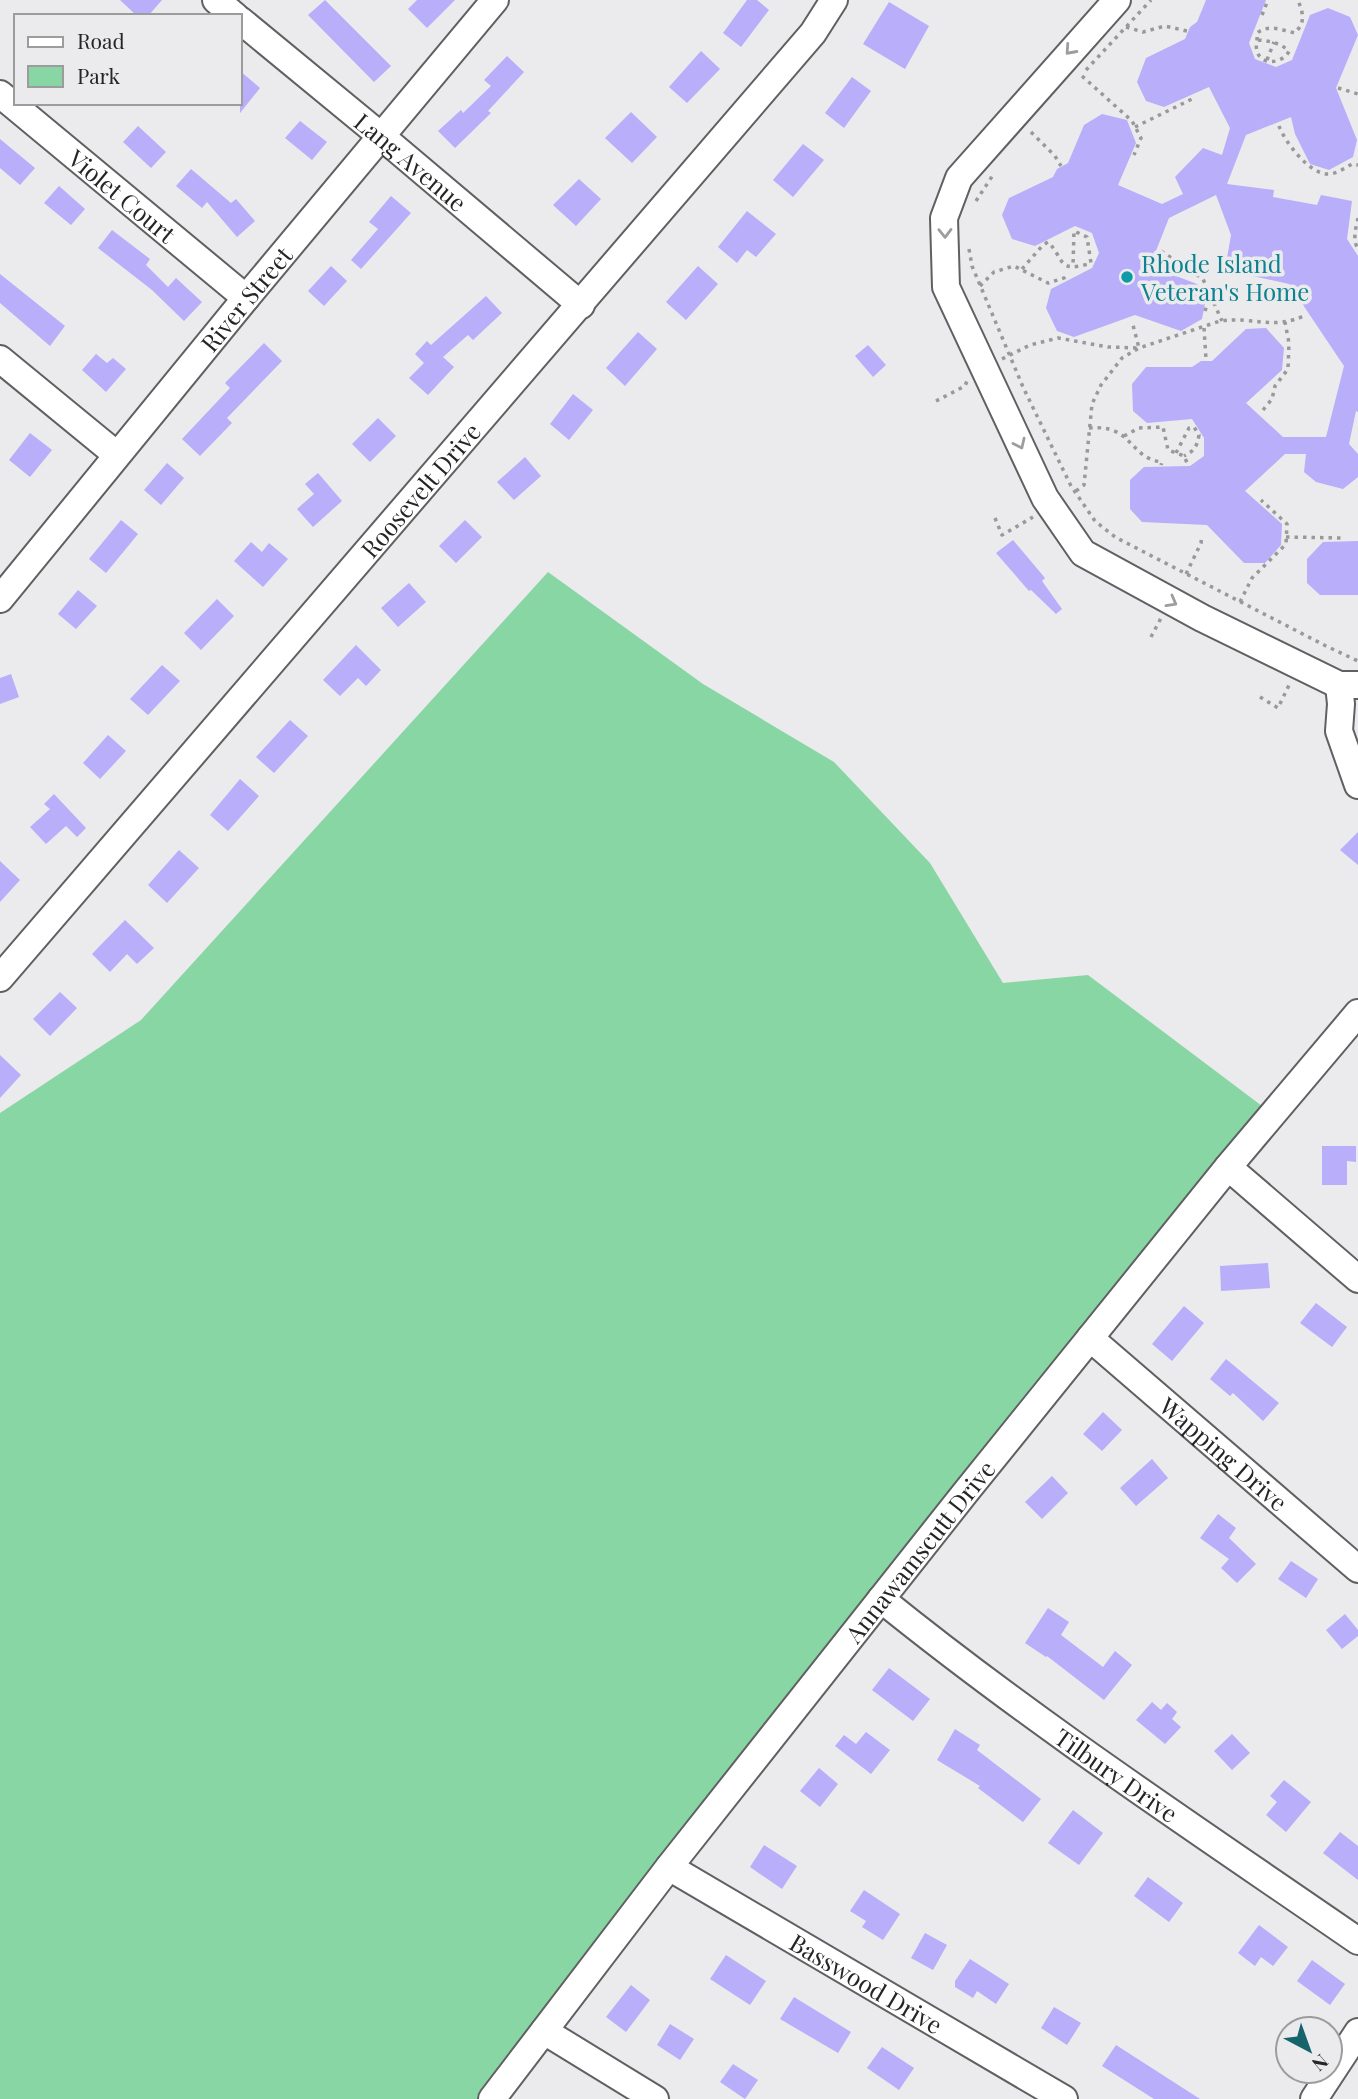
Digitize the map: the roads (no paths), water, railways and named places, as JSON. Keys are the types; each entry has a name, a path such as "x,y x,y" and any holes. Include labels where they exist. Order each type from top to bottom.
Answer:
{"street":[{"path":"216,0 233,14"},
{"name":"River Street","path":"0,599 246,298 495,0"},
{"name":"Roosevelt Drive","path":"0,978 813,33 834,0"},
{"path":"1117,0 959,178 944,218 946,287 1045,498 1083,553 1202,618 1298,665 1349,685 1341,704 1339,731 1358,785"},
{"name":"Lang Avenue","path":"242,22 580,305"},
{"name":"Violet Court","path":"0,94 246,298"},
{"path":"0,359 117,455"},
{"name":"Annawamscutt Drive","path":"492,2099 669,1867 881,1599 1228,1167 1358,1013"},
{"path":"1228,1167 1358,1279"},
{"name":"Wapping Drive","path":"1090,1338 1358,1569"},
{"name":"Tilbury Drive","path":"881,1599 959,1662 1030,1714 1358,1941"},
{"name":"Basswood Drive","path":"669,1867 1064,2099"},
{"path":"544,2031 655,2099"},
{"path":"1314,2099 1358,2032"}],"place":[{"name":"Rhode Island Veteran's Home","path":"1127,277"}]}
